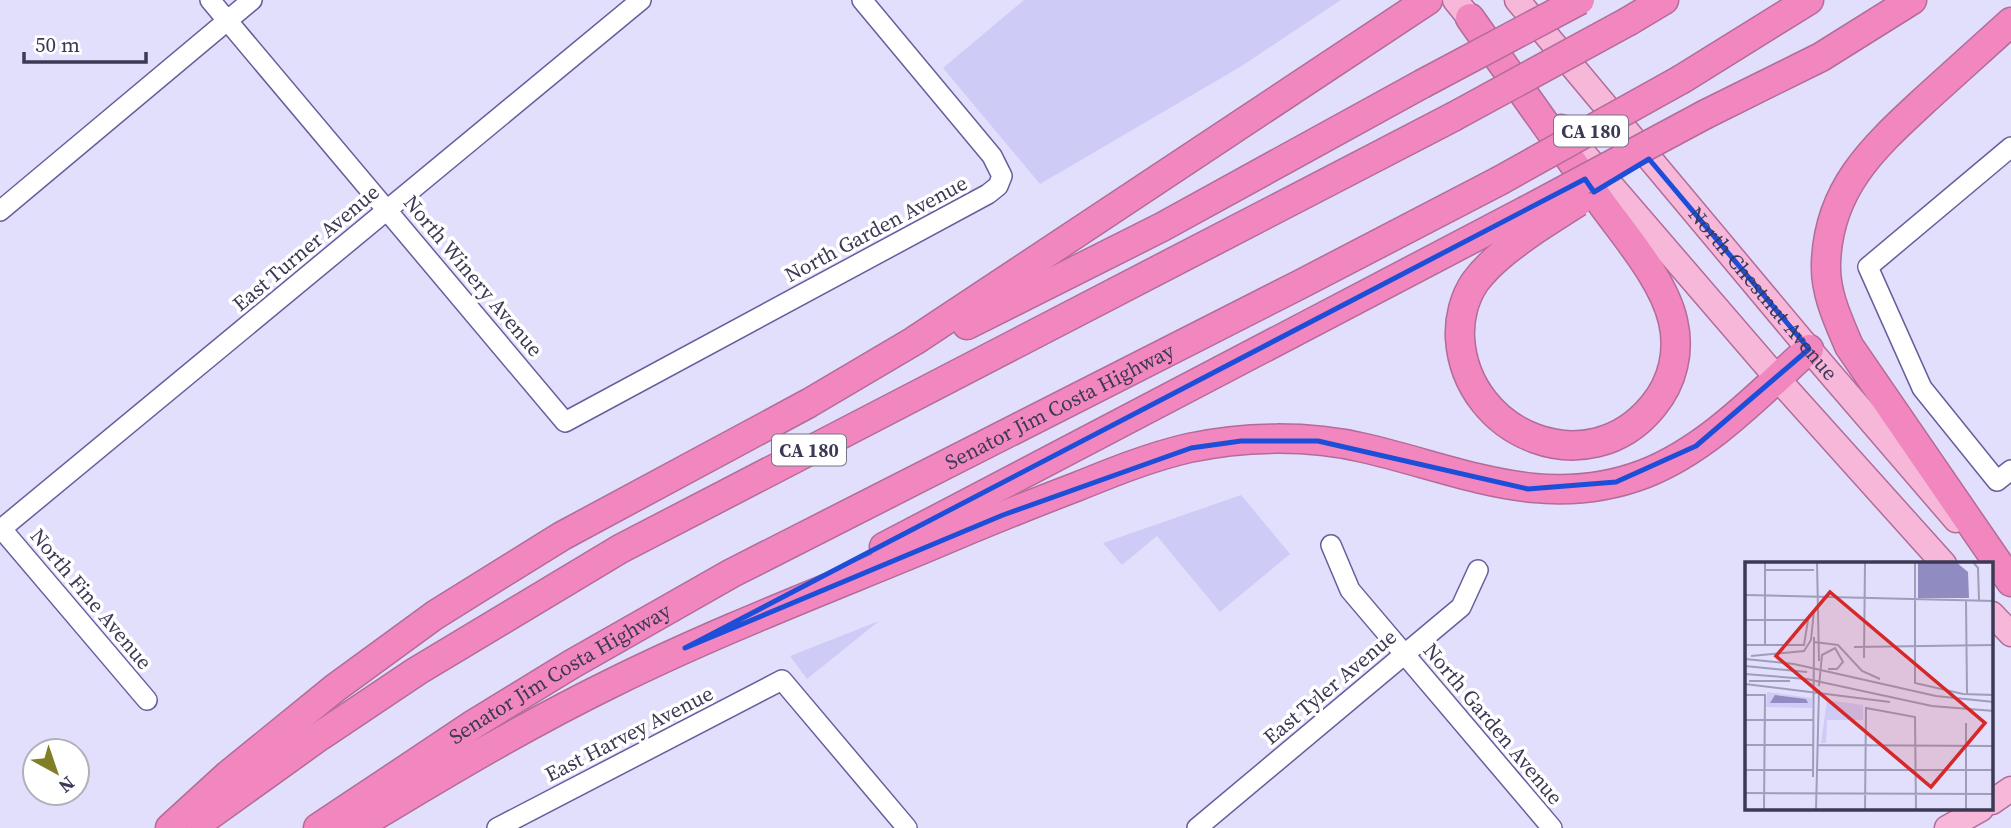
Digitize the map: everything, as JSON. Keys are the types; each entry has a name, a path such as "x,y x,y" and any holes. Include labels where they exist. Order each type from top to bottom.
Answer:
{"highway":[{"path":"809,403 914,341 1428,0"},
{"path":"170,828 228,775 335,688 435,615 553,541 809,403 1163,227 1580,0"},
{"name":"CA 180","path":"192,828 320,736 417,671 620,549 1453,117 1664,0"},
{"name":"Senator Jim Costa Highway","path":"318,828 474,724 572,664 732,573 1499,181 1682,79 1809,0"},
{"path":"355,828 544,718 1532,219 1821,57 1912,0"},
{"path":"1462,9 1640,257 1668,303 1675,339 1674,365 1669,379 1661,396 1645,415 1611,438 1581,444 1560,444 1525,435 1498,419 1475,391 1469,378 1461,350 1460,331 1467,296 1474,283 1532,219"},
{"path":"2011,22 1885,136 1852,176 1832,220 1826,266 1833,309 1849,346 2011,583"},
{"path":"685,648 1003,515 1172,452 1241,441 1318,442 1362,447 1494,483 1528,489 1584,488 1616,482 1644,474 1679,456 1714,433 1809,349"}],"main road":[{"name":"North Chestnut Avenue","path":"1517,0 1809,349 1993,562"},
{"name":"North Chestnut Avenue","path":"1462,9 1777,378 1942,562"},
{"name":"North Chestnut Avenue","path":"1994,563 2011,583"},
{"path":"1994,616 2011,634"},
{"path":"1994,801 2011,789"},
{"path":"1947,828 1979,810"}],"street":[{"name":"North Winery Avenue","path":"209,0 565,422"},
{"path":"0,211 253,0"},
{"name":"East Turner Avenue","path":"1,529 641,0"},
{"name":"North Garden Avenue","path":"565,422 998,187 1002,176 992,156 862,0"},
{"path":"2004,475 1922,388 1868,267 2011,147"},
{"name":"North Fine Avenue","path":"1,529 147,700"},
{"name":"North Garden Avenue","path":"1331,545 1350,590 1552,828"},
{"name":"East Tyler Avenue","path":"1197,828 1461,607 1478,570"},
{"name":"East Harvey Avenue","path":"497,828 782,681 907,828"}],"highlighted area":[{"path":"1649,159 1809,349 1696,446 1616,482 1528,489 1318,441 1241,441 1191,448 1003,515 685,648 1585,179 1594,192"}],"shaded area":[{"path":"1024,0 1341,0 1240,67 1040,184 943,68"},
{"path":"1241,495 1290,554 1220,612 1157,536 1122,565 1103,543"},
{"path":"879,621 807,679 790,656"}]}
